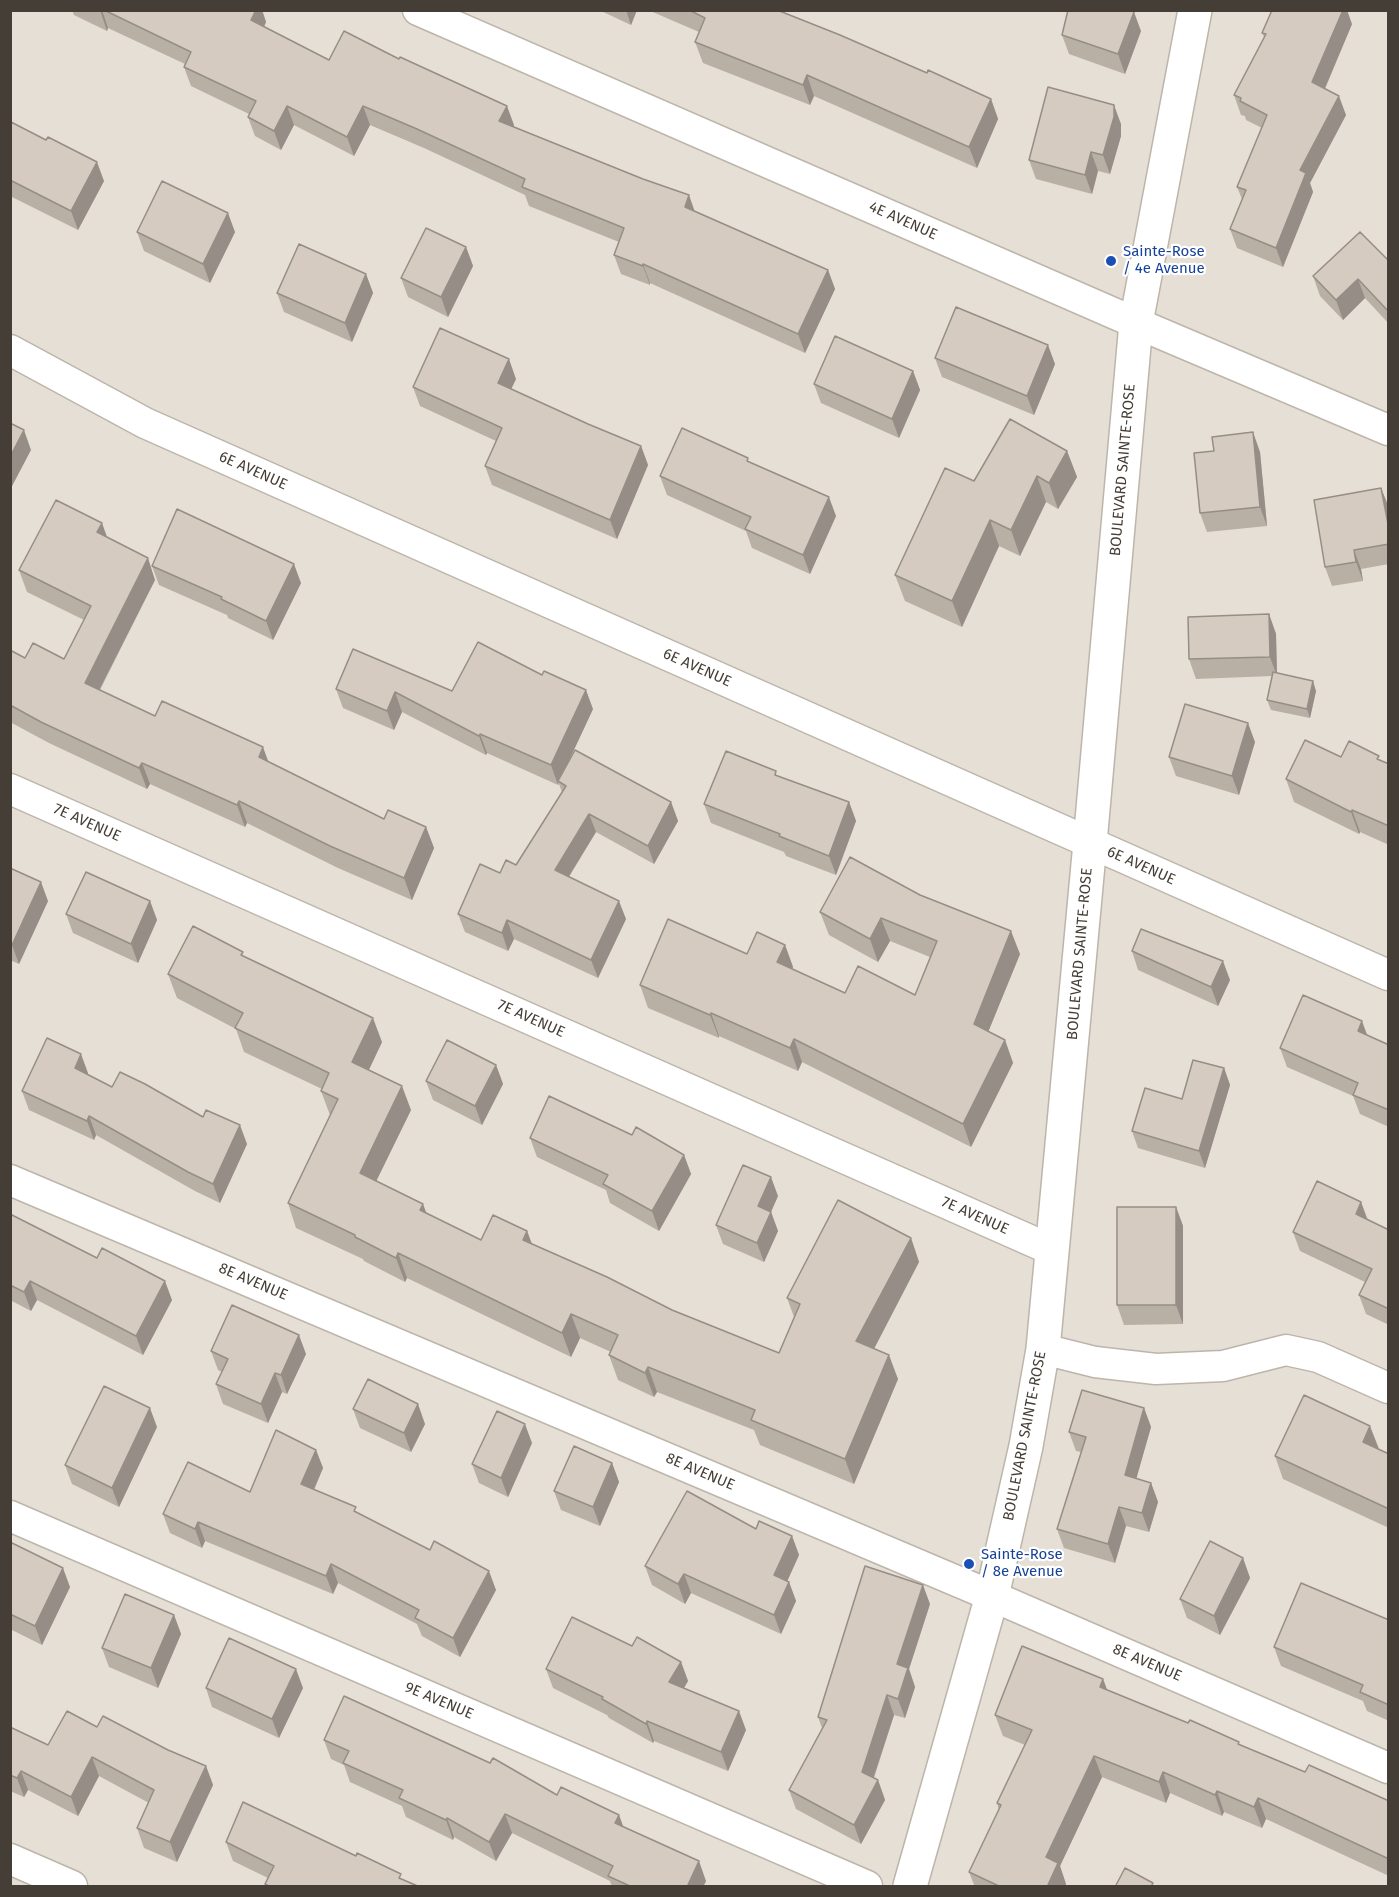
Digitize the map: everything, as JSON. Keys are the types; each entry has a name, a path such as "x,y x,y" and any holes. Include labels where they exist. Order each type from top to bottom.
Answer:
{"street":[{"name":"4E AVENUE","path":"418,10 1136,323 1389,430"},
{"name":"BOULEVARD SAINTE-ROSE","path":"910,1887 992,1596 1026,1446 1043,1349 1136,323 1195,10"},
{"name":"6E AVENUE","path":"10,350 145,423 1389,975"},
{"name":"7E AVENUE","path":"10,789 1052,1250"},
{"name":"8E AVENUE","path":"10,1180 992,1596 1389,1768"},
{"path":"1043,1349 1095,1362 1156,1369 1223,1366 1286,1350 1318,1358 1389,1388"},
{"name":"9E AVENUE","path":"10,1516 867,1887"},
{"path":"10,1859 72,1887"}],"shaded area":[{"path":"11,11 1388,11 1388,1886 11,1886"}],"building":[{"path":"104,10 256,10 251,20 329,60 344,31 399,59 400,57 507,106 499,121 689,195 685,207 828,270 798,334 643,264 643,266 614,255 624,228 522,187 525,179 363,106 347,137 287,106 274,131 248,117 256,101 184,67 191,52"},
{"path":"689,10 777,10 927,73 928,70 991,99 969,147 807,75 803,85 695,42 705,18"},
{"path":"1068,10 1130,10 1134,12 1118,54 1062,35"},
{"path":"1272,10 1343,10 1312,82 1339,96 1300,170 1306,173 1276,248 1230,229 1246,190 1237,187 1267,115 1240,101 1241,98 1234,95 1266,34 1262,33"},
{"path":"1048,87 1114,105 1114,117 1103,155 1091,152 1085,175 1029,160"},
{"path":"11,122 46,140 48,137 97,162 71,211 10,180"},
{"path":"162,181 228,213 203,264 137,232"},
{"path":"426,228 466,247 441,297 401,278"},
{"path":"1360,232 1389,261 1389,312 1358,279 1336,300 1313,276"},
{"path":"299,244 366,274 345,323 277,293"},
{"path":"956,307 1048,345 1027,396 935,358"},
{"path":"440,328 509,359 498,383 641,446 610,520 485,466 502,428 413,387"},
{"path":"835,336 913,371 892,419 814,384"},
{"path":"1010,419 1067,451 1049,483 1037,476 1011,530 990,520 952,601 895,575 945,468 974,481"},
{"path":"10,423 24,430 10,457"},
{"path":"682,428 748,458 747,461 829,497 803,555 745,529 751,517 660,476"},
{"path":"1253,432 1260,507 1200,513 1194,453 1214,451 1212,437"},
{"path":"1381,488 1389,529 1389,544 1354,550 1356,562 1325,567 1314,500"},
{"path":"56,500 102,523 97,532 148,558 85,683 155,716 162,701 263,747 259,757 384,819 388,810 426,827 404,878 330,846 239,801 237,805 142,763 139,768 10,705 10,650 25,658 33,643 64,659 91,606 19,570"},
{"path":"177,509 294,564 266,621 221,599 222,597 152,566"},
{"path":"1269,614 1270,657 1189,659 1188,617"},
{"path":"478,642 542,675 544,671 586,690 551,765 480,734 479,736 395,692 387,711 336,689 353,649 452,691"},
{"path":"1273,672 1313,681 1307,709 1267,700"},
{"path":"1185,704 1248,723 1232,776 1169,757"},
{"path":"1305,740 1341,757 1349,741 1379,756 1377,759 1389,764 1389,826 1352,810 1351,812 1286,779"},
{"path":"575,750 671,802 648,846 589,814 555,870 619,901 591,960 507,920 502,933 458,914 480,864 500,873 506,860 516,865 566,786 558,781"},
{"path":"726,751 776,771 775,775 849,802 829,856 704,804"},
{"path":"850,857 920,895 1011,931 974,1024 1005,1040 963,1124 794,1039 790,1048 640,985 668,919 747,954 757,932 785,945 777,962 845,993 858,966 915,995 937,941 881,918 870,939 820,912"},
{"path":"10,868 41,882 12,945 10,944"},
{"path":"86,872 150,901 131,944 66,914"},
{"path":"193,926 243,952 241,955 373,1018 352,1062 402,1086 360,1173 423,1204 420,1210 481,1240 493,1215 527,1231 523,1240 607,1277 672,1310 779,1353 800,1304 787,1298 838,1200 911,1238 856,1341 889,1355 845,1459 751,1420 755,1410 648,1367 645,1373 609,1355 618,1335 571,1314 562,1333 398,1253 396,1258 355,1235 288,1203 338,1099 321,1091 329,1073 235,1028 243,1013 168,974"},
{"path":"1141,929 1223,961 1211,987 1132,951"},
{"path":"1303,995 1362,1021 1358,1031 1389,1045 1389,1110 1353,1095 1358,1083 1280,1048"},
{"path":"47,1038 81,1054 75,1068 112,1087 120,1072 203,1117 206,1110 240,1125 213,1184 89,1116 87,1121 22,1091"},
{"path":"447,1040 496,1065 475,1106 426,1081"},
{"path":"1193,1060 1224,1068 1199,1151 1132,1131 1145,1088 1182,1099"},
{"path":"549,1096 632,1135 636,1127 684,1155 652,1211 603,1184 608,1175 530,1138"},
{"path":"743,1165 771,1177 758,1206 771,1212 757,1243 716,1225"},
{"path":"1317,1181 1361,1202 1356,1214 1389,1230 1389,1309 1359,1295 1372,1269 1293,1232"},
{"path":"1117,1207 1176,1207 1176,1305 1117,1305"},
{"path":"10,1214 97,1258 102,1248 165,1281 136,1336 30,1281 24,1292 10,1285"},
{"path":"232,1305 299,1335 281,1375 275,1373 261,1404 216,1384 228,1359 211,1351"},
{"path":"368,1379 418,1404 404,1433 353,1409"},
{"path":"104,1386 150,1408 112,1488 65,1465"},
{"path":"1082,1390 1144,1408 1125,1475 1151,1483 1142,1513 1119,1507 1108,1544 1057,1529 1086,1437 1069,1432"},
{"path":"1304,1395 1370,1426 1363,1442 1389,1454 1389,1509 1275,1456"},
{"path":"497,1411 525,1424 501,1478 472,1464"},
{"path":"276,1430 316,1450 301,1484 356,1507 354,1511 430,1550 434,1541 489,1571 453,1638 415,1618 419,1610 331,1564 326,1576 198,1522 195,1529 163,1514 188,1462 250,1492"},
{"path":"574,1446 612,1463 593,1507 554,1491"},
{"path":"687,1491 756,1529 759,1521 792,1536 774,1575 789,1582 774,1615 684,1574 678,1584 645,1566"},
{"path":"1210,1541 1243,1558 1214,1616 1180,1599"},
{"path":"10,1542 63,1568 35,1626 10,1614"},
{"path":"865,1566 923,1585 897,1664 908,1668 898,1699 887,1695 862,1772 878,1780 854,1825 789,1790 827,1720 818,1717"},
{"path":"1301,1583 1389,1620 1389,1705 1360,1692 1363,1685 1274,1647"},
{"path":"125,1594 174,1615 151,1668 102,1648"},
{"path":"572,1617 632,1646 637,1637 681,1662 669,1682 739,1711 721,1752 647,1721 646,1724 602,1699 603,1697 546,1669"},
{"path":"229,1638 296,1669 272,1719 206,1688"},
{"path":"1022,1646 1103,1679 1100,1687 1188,1723 1190,1720 1239,1742 1238,1744 1305,1772 1309,1765 1389,1801 1389,1859 1258,1798 1254,1807 1217,1791 1215,1795 1163,1772 1159,1782 1094,1756 1046,1857 1058,1863 1047,1887 1001,1887 969,1872 1001,1805 997,1803 1032,1730 995,1715"},
{"path":"344,1696 490,1763 493,1758 557,1795 561,1787 619,1815 615,1823 699,1861 687,1887 632,1887 608,1876 613,1866 505,1814 489,1842 447,1818 446,1820 399,1798 403,1790 343,1763 349,1751 324,1740"},
{"path":"67,1711 97,1727 103,1716 168,1750 206,1766 170,1842 137,1828 154,1790 92,1757 71,1797 21,1771 17,1778 10,1775 10,1727 48,1745"},
{"path":"243,1802 356,1856 357,1853 401,1874 399,1878 420,1887 271,1887 265,1884 274,1866 226,1842"},
{"path":"1125,1868 1153,1883 1151,1887 1115,1887"}],"place":[{"name":"Sainte-Rose / 4e Avenue","path":"1111,261"},
{"name":"Sainte-Rose / 8e Avenue","path":"969,1564"}]}
